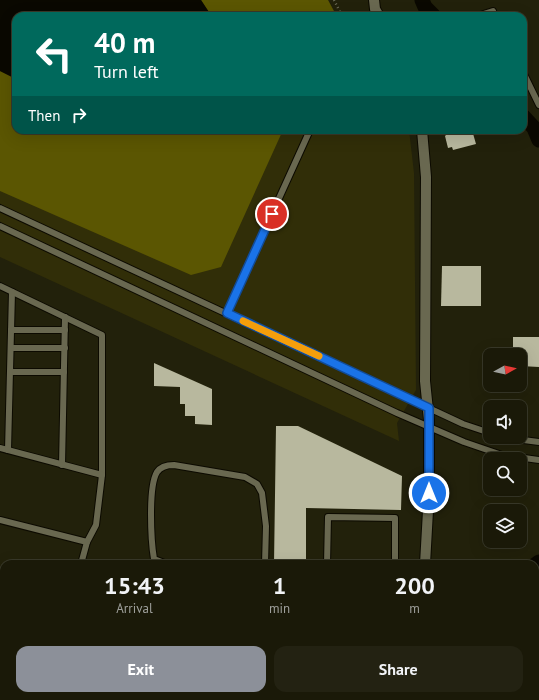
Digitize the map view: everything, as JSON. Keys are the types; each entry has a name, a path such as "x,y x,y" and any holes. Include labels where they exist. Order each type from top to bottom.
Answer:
{"street":[{"path":"374,0 377,12"},
{"path":"422,134 426,177 425,381 429,408 429,493 425,560"}],"lane":[{"path":"527,80 539,105"},
{"path":"227,313 308,134"},
{"path":"0,208 463,424 483,431"},
{"path":"0,226 429,427 464,442 502,455 539,460"},
{"path":"0,286 102,335 102,475 96,526 87,542 82,560"},
{"path":"8,450 12,292"},
{"path":"62,465 65,317"},
{"path":"11,330 65,330"},
{"path":"11,348 65,348"},
{"path":"10,372 64,372"},
{"path":"527,440 539,442"},
{"path":"0,448 102,475"},
{"path":"153,560 151,536 153,481 161,468 174,465 245,477 257,484 262,493 266,526 265,560"},
{"path":"327,560 328,517 395,518 395,560"},
{"path":"0,520 87,542"}],"path":[{"path":"334,0 340,12"}],"shaded area":[{"path":"0,0 328,0 335,12 12,12 12,134 409,134 414,173 416,390 397,423 399,441 0,257"},
{"path":"0,0 201,0 209,12 12,12 12,77 0,71"},
{"path":"201,0 328,0 334,12 208,12"},
{"path":"0,71 12,77 12,134 281,134 221,267 191,275 0,191"}],"building":[{"path":"447,134 473,134 476,144 453,150 452,147 448,148 445,136"},
{"path":"442,266 481,266 481,306 441,306"},
{"path":"513,337 539,337 539,367 527,366 527,348 513,348"},
{"path":"154,363 212,389 212,425 195,424 195,416 185,416 185,404 180,404 180,387 154,386"},
{"path":"276,426 298,426 402,476 401,510 306,508 306,560 274,560"}],"waterway":[{"path":"422,0 425,7 430,12"},
{"path":"527,120 534,128 539,140"}],"slow traffic":[{"path":"243,321 319,356"}],"route":[{"path":"272,214 227,313 429,408 429,493"}]}
